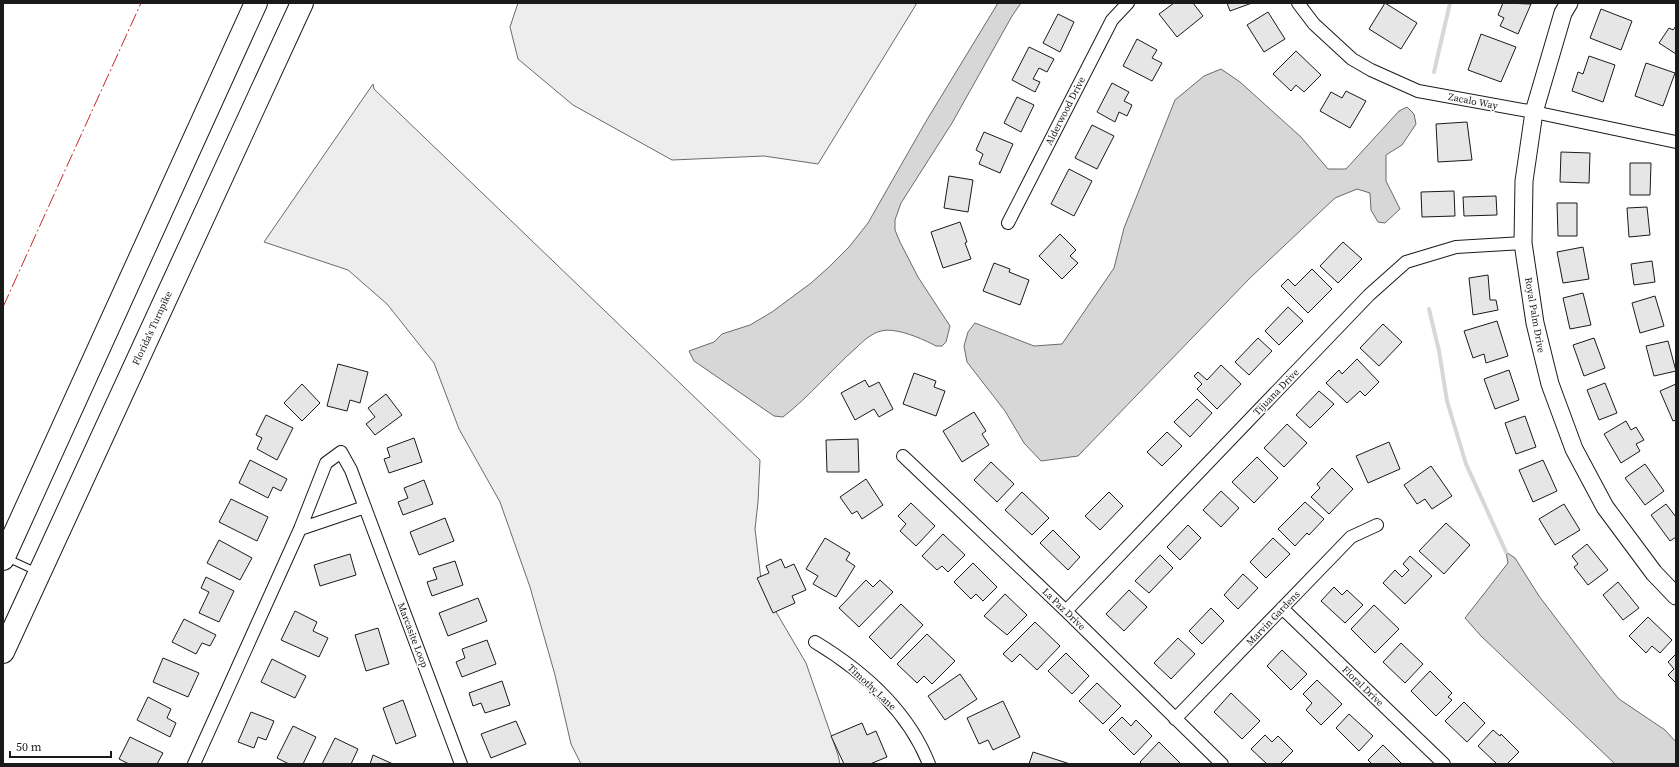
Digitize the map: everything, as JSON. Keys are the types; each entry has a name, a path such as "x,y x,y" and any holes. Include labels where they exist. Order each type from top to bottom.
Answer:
{"highway":[{"path":"4,558 256,3"},
{"name":"Florida's Turnpike","path":"3,652 302,3"}],"street":[{"name":"Alderwood Drive","path":"1008,223 1112,20 1128,3"},
{"name":"Zacalo Way","path":"1298,3 1314,24 1331,42 1352,59 1371,70 1418,90 1534,112 1676,142"},
{"name":"Royal Palm Drive","path":"1569,3 1563,13 1534,112 1524,182 1523,243 1535,323 1550,384 1574,449 1605,507 1654,573 1676,596"},
{"name":"Tijuana Drive","path":"1066,611 1369,295 1406,262 1456,247 1523,243"},
{"name":"Marcasite Loop","path":"196,763 300,529 326,463 341,452 351,470 461,764"},
{"name":"La Paz Drive","path":"903,456 1066,611 1222,764"},
{"path":"300,529 365,507"},
{"name":"Marvin Gardens","path":"1175,719 1352,537 1377,524"},
{"name":"Floral Drive","path":"1282,608 1444,764"},
{"name":"Timothy Lane","path":"815,642 840,657 885,696 904,718 916,736 929,764"}],"lane":[{"path":"4,558 39,573"}],"shaded area":[{"path":"518,3 917,3 818,164 764,156 672,160 573,105 518,59 510,27"},
{"path":"998,3 1021,3 1012,16 952,123 901,203 895,220 895,230 918,277 950,326 946,342 942,346 936,346 902,332 887,330 871,335 783,417 774,416 694,361 689,351 714,342 722,334 750,325 772,312 811,283 849,247 868,223 925,123"},
{"path":"1221,69 1240,82 1301,137 1328,169 1346,169 1399,111 1407,107 1414,114 1416,124 1402,145 1386,155 1386,181 1400,209 1385,223 1378,222 1371,210 1370,193 1357,189 1335,198 1250,278 1078,456 1041,461 1024,443 1005,411 967,362 964,346 968,332 975,323 1034,346 1062,344 1114,268 1124,228 1175,100 1204,76"},
{"path":"373,84 374,89 760,460 755,529 762,588 806,663 840,764 581,764 571,744 555,675 530,587 500,502 459,429 434,363 387,304 348,270 264,242"},
{"path":"1506,552 1515,558 1539,596 1619,699 1665,730 1676,742 1676,764 1615,764 1481,636 1465,618 1508,563"}],"building":[{"path":"1174,3 1193,3 1203,16 1177,37 1159,14"},
{"path":"1227,3 1252,3 1230,11"},
{"path":"1385,3 1417,23 1401,49 1369,29"},
{"path":"1503,3 1531,4 1518,34 1500,26 1504,18 1498,15"},
{"path":"1601,9 1632,21 1621,50 1590,38"},
{"path":"1268,12 1285,39 1264,52 1247,25"},
{"path":"1058,14 1074,22 1060,52 1043,43"},
{"path":"1676,26 1676,54 1659,43 1669,28 1673,30"},
{"path":"1481,34 1516,47 1501,82 1468,70"},
{"path":"1137,39 1157,50 1152,58 1162,63 1152,81 1123,66"},
{"path":"1029,47 1054,59 1047,72 1039,68 1033,79 1040,82 1035,92 1012,80"},
{"path":"1296,51 1321,75 1304,92 1296,85 1291,91 1273,74"},
{"path":"1589,56 1615,65 1603,102 1572,91 1578,72 1583,74"},
{"path":"1646,63 1675,73 1663,106 1635,96"},
{"path":"1112,83 1129,92 1124,101 1132,105 1127,116 1119,112 1115,122 1097,112"},
{"path":"1346,91 1366,101 1350,128 1320,111 1331,92 1342,98"},
{"path":"1017,97 1034,105 1021,132 1004,123"},
{"path":"1467,122 1472,160 1438,162 1436,124"},
{"path":"1092,125 1114,136 1097,169 1075,158"},
{"path":"984,132 1013,144 1000,173 979,164 983,154 976,150"},
{"path":"1561,152 1590,153 1589,183 1560,182"},
{"path":"1630,163 1651,163 1650,195 1630,195"},
{"path":"1069,169 1092,181 1074,216 1051,204"},
{"path":"949,176 973,180 968,212 944,208"},
{"path":"1454,191 1455,216 1422,217 1421,192"},
{"path":"1496,196 1497,215 1464,216 1463,197"},
{"path":"1557,203 1577,203 1577,236 1558,236"},
{"path":"1647,207 1650,235 1629,237 1627,208"},
{"path":"960,222 971,259 943,268 931,232"},
{"path":"1060,234 1076,250 1070,256 1078,263 1062,279 1039,256"},
{"path":"1343,242 1362,259 1338,283 1320,266"},
{"path":"1583,247 1589,279 1563,283 1557,252"},
{"path":"1652,261 1655,282 1634,285 1631,264"},
{"path":"994,263 1010,269 1009,272 1029,280 1020,305 983,291"},
{"path":"1312,269 1332,289 1308,313 1281,286 1288,279 1295,286"},
{"path":"1488,275 1490,300 1496,300 1498,310 1473,315 1469,278"},
{"path":"1583,293 1591,325 1570,329 1563,298"},
{"path":"1655,296 1664,326 1640,333 1632,303"},
{"path":"1288,307 1303,321 1279,345 1265,331"},
{"path":"1497,321 1508,356 1486,363 1484,354 1473,358 1464,331"},
{"path":"1383,324 1402,342 1379,366 1360,348"},
{"path":"1258,338 1272,351 1249,375 1235,362"},
{"path":"1594,338 1605,368 1584,376 1573,345"},
{"path":"1668,341 1676,371 1654,376 1646,346"},
{"path":"1357,359 1379,382 1365,396 1360,391 1347,403 1326,383 1339,370 1342,374"},
{"path":"338,364 368,372 360,403 350,400 347,411 327,406"},
{"path":"1221,365 1241,384 1217,409 1197,389 1202,384 1194,376 1198,372 1207,380"},
{"path":"1509,370 1519,400 1495,409 1484,379"},
{"path":"914,373 936,381 934,387 945,391 936,416 903,404"},
{"path":"865,380 869,387 879,382 893,409 879,417 874,409 855,420 841,393"},
{"path":"1605,383 1617,413 1599,420 1587,390"},
{"path":"302,384 320,403 302,421 284,403"},
{"path":"1676,384 1676,420 1673,421 1660,391"},
{"path":"1319,391 1334,404 1310,428 1296,415"},
{"path":"386,394 402,415 375,435 366,424 375,417 368,408"},
{"path":"1197,399 1212,413 1190,437 1174,422"},
{"path":"974,412 986,431 982,434 989,445 962,462 943,431"},
{"path":"266,415 293,428 277,460 257,449 262,438 256,435"},
{"path":"1525,416 1536,447 1516,454 1505,423"},
{"path":"1626,421 1631,430 1636,427 1644,440 1636,444 1640,451 1621,463 1604,434"},
{"path":"1287,424 1307,443 1284,467 1264,448"},
{"path":"1167,432 1182,446 1162,466 1147,452"},
{"path":"414,438 422,462 389,473 384,459 390,457 387,448"},
{"path":"858,439 859,472 827,472 826,440"},
{"path":"1389,442 1400,469 1368,483 1356,456"},
{"path":"1257,457 1278,478 1254,503 1232,482"},
{"path":"250,460 287,479 281,491 273,487 268,498 239,483"},
{"path":"1543,460 1557,491 1533,502 1519,470"},
{"path":"991,462 1014,484 997,502 974,480"},
{"path":"1645,464 1664,491 1645,505 1625,478"},
{"path":"1431,466 1452,496 1432,509 1425,499 1417,504 1404,485"},
{"path":"1332,468 1353,489 1329,514 1311,497 1320,488 1317,484"},
{"path":"866,479 883,505 862,519 857,511 852,514 840,497"},
{"path":"424,480 433,504 403,515 398,502 408,498 404,488"},
{"path":"1221,491 1239,508 1221,527 1203,510"},
{"path":"1022,492 1049,518 1032,535 1005,510"},
{"path":"1109,492 1123,506 1100,530 1085,516"},
{"path":"231,499 268,517 257,541 219,522"},
{"path":"1305,502 1324,519 1309,535 1307,533 1295,546 1278,529"},
{"path":"911,503 935,526 916,546 900,531 906,524 898,516"},
{"path":"1564,504 1580,530 1555,545 1539,519"},
{"path":"1666,504 1676,517 1676,537 1670,541 1651,515"},
{"path":"445,518 454,541 419,555 410,532"},
{"path":"1446,523 1470,545 1444,574 1419,551"},
{"path":"1188,525 1201,538 1180,560 1167,547"},
{"path":"1053,530 1080,557 1068,570 1040,543"},
{"path":"943,534 965,555 948,572 942,566 937,570 922,556"},
{"path":"825,538 850,553 846,560 855,566 836,597 813,584 818,576 806,569"},
{"path":"1273,538 1290,554 1266,578 1250,562"},
{"path":"219,540 252,558 240,580 207,563"},
{"path":"1587,544 1608,570 1588,585 1574,567 1578,564 1572,556"},
{"path":"350,554 356,575 320,586 314,565"},
{"path":"1160,555 1173,568 1149,593 1135,581"},
{"path":"1410,556 1432,576 1405,604 1383,583 1395,570 1402,577 1409,570 1403,564"},
{"path":"781,559 785,568 794,564 806,590 792,596 795,603 773,613 757,578 769,573 766,566"},
{"path":"455,561 463,585 432,596 427,582 437,579 433,568"},
{"path":"973,563 997,587 983,601 976,594 971,599 954,582"},
{"path":"1243,574 1258,588 1238,609 1224,595"},
{"path":"206,577 234,591 219,622 199,613 209,592 201,588"},
{"path":"866,580 873,587 880,580 893,592 859,627 839,608"},
{"path":"1618,582 1639,608 1623,620 1603,595"},
{"path":"1334,587 1342,595 1347,590 1363,605 1345,623 1321,601"},
{"path":"1129,590 1147,607 1124,631 1106,614"},
{"path":"1005,594 1027,615 1007,635 984,616"},
{"path":"478,598 487,621 448,636 439,613"},
{"path":"901,604 923,625 891,659 869,637"},
{"path":"1374,605 1399,629 1375,653 1351,629"},
{"path":"1211,608 1224,621 1202,644 1189,631"},
{"path":"295,611 317,622 313,631 328,638 319,657 281,640"},
{"path":"1648,617 1672,640 1660,653 1652,646 1646,653 1629,636"},
{"path":"184,619 216,635 210,646 202,643 196,654 172,642"},
{"path":"1035,622 1060,646 1037,670 1020,654 1012,662 1003,654"},
{"path":"378,628 389,664 366,671 355,635"},
{"path":"927,634 955,661 932,684 924,676 917,683 897,664"},
{"path":"1178,638 1195,654 1171,679 1154,663"},
{"path":"487,640 496,664 462,677 456,662 465,658 462,649"},
{"path":"1401,643 1423,664 1405,683 1383,662"},
{"path":"1282,650 1307,674 1291,690 1267,666"},
{"path":"1066,653 1089,676 1072,694 1048,671"},
{"path":"1676,654 1676,683 1668,675 1674,669 1668,662"},
{"path":"163,658 199,673 188,697 153,682"},
{"path":"272,659 306,676 295,698 261,682"},
{"path":"1430,671 1452,693 1448,697 1452,700 1436,716 1411,691"},
{"path":"960,674 977,699 945,720 928,696"},
{"path":"1317,680 1342,704 1321,725 1306,710 1312,703 1303,694"},
{"path":"502,681 510,705 485,713 481,703 473,706 469,693"},
{"path":"1097,683 1121,706 1103,724 1079,701"},
{"path":"1231,693 1260,721 1242,739 1214,712"},
{"path":"148,697 171,709 167,718 176,723 170,737 137,720"},
{"path":"403,700 416,736 396,744 383,708"},
{"path":"1003,701 1020,737 993,750 988,740 979,744 967,718"},
{"path":"1464,702 1485,723 1467,742 1445,721"},
{"path":"251,712 274,721 266,740 258,737 254,748 238,742"},
{"path":"1349,714 1373,736 1359,751 1336,728"},
{"path":"1122,717 1131,726 1136,720 1152,736 1134,755 1109,730"},
{"path":"516,721 526,744 491,758 481,734"},
{"path":"862,723 867,735 876,731 887,757 870,764 844,764 831,736"},
{"path":"293,726 316,737 303,764 289,764 277,758"},
{"path":"1493,730 1500,736 1501,734 1519,752 1507,764 1497,764 1478,746"},
{"path":"1265,735 1272,742 1278,736 1293,751 1280,764 1267,764 1251,749"},
{"path":"130,737 163,753 157,764 129,764 119,759"},
{"path":"335,738 358,749 351,764 322,764"},
{"path":"1159,742 1181,764 1142,764 1140,762"},
{"path":"1383,745 1402,764 1372,764 1368,760"},
{"path":"1033,752 1070,764 1029,764"},
{"path":"373,755 393,764 370,764"}],"waterway":[{"path":"1434,72 1450,3"},
{"path":"1429,309 1439,351 1447,401 1466,464 1506,552"}],"power":[{"path":"3,307 141,3"}]}
